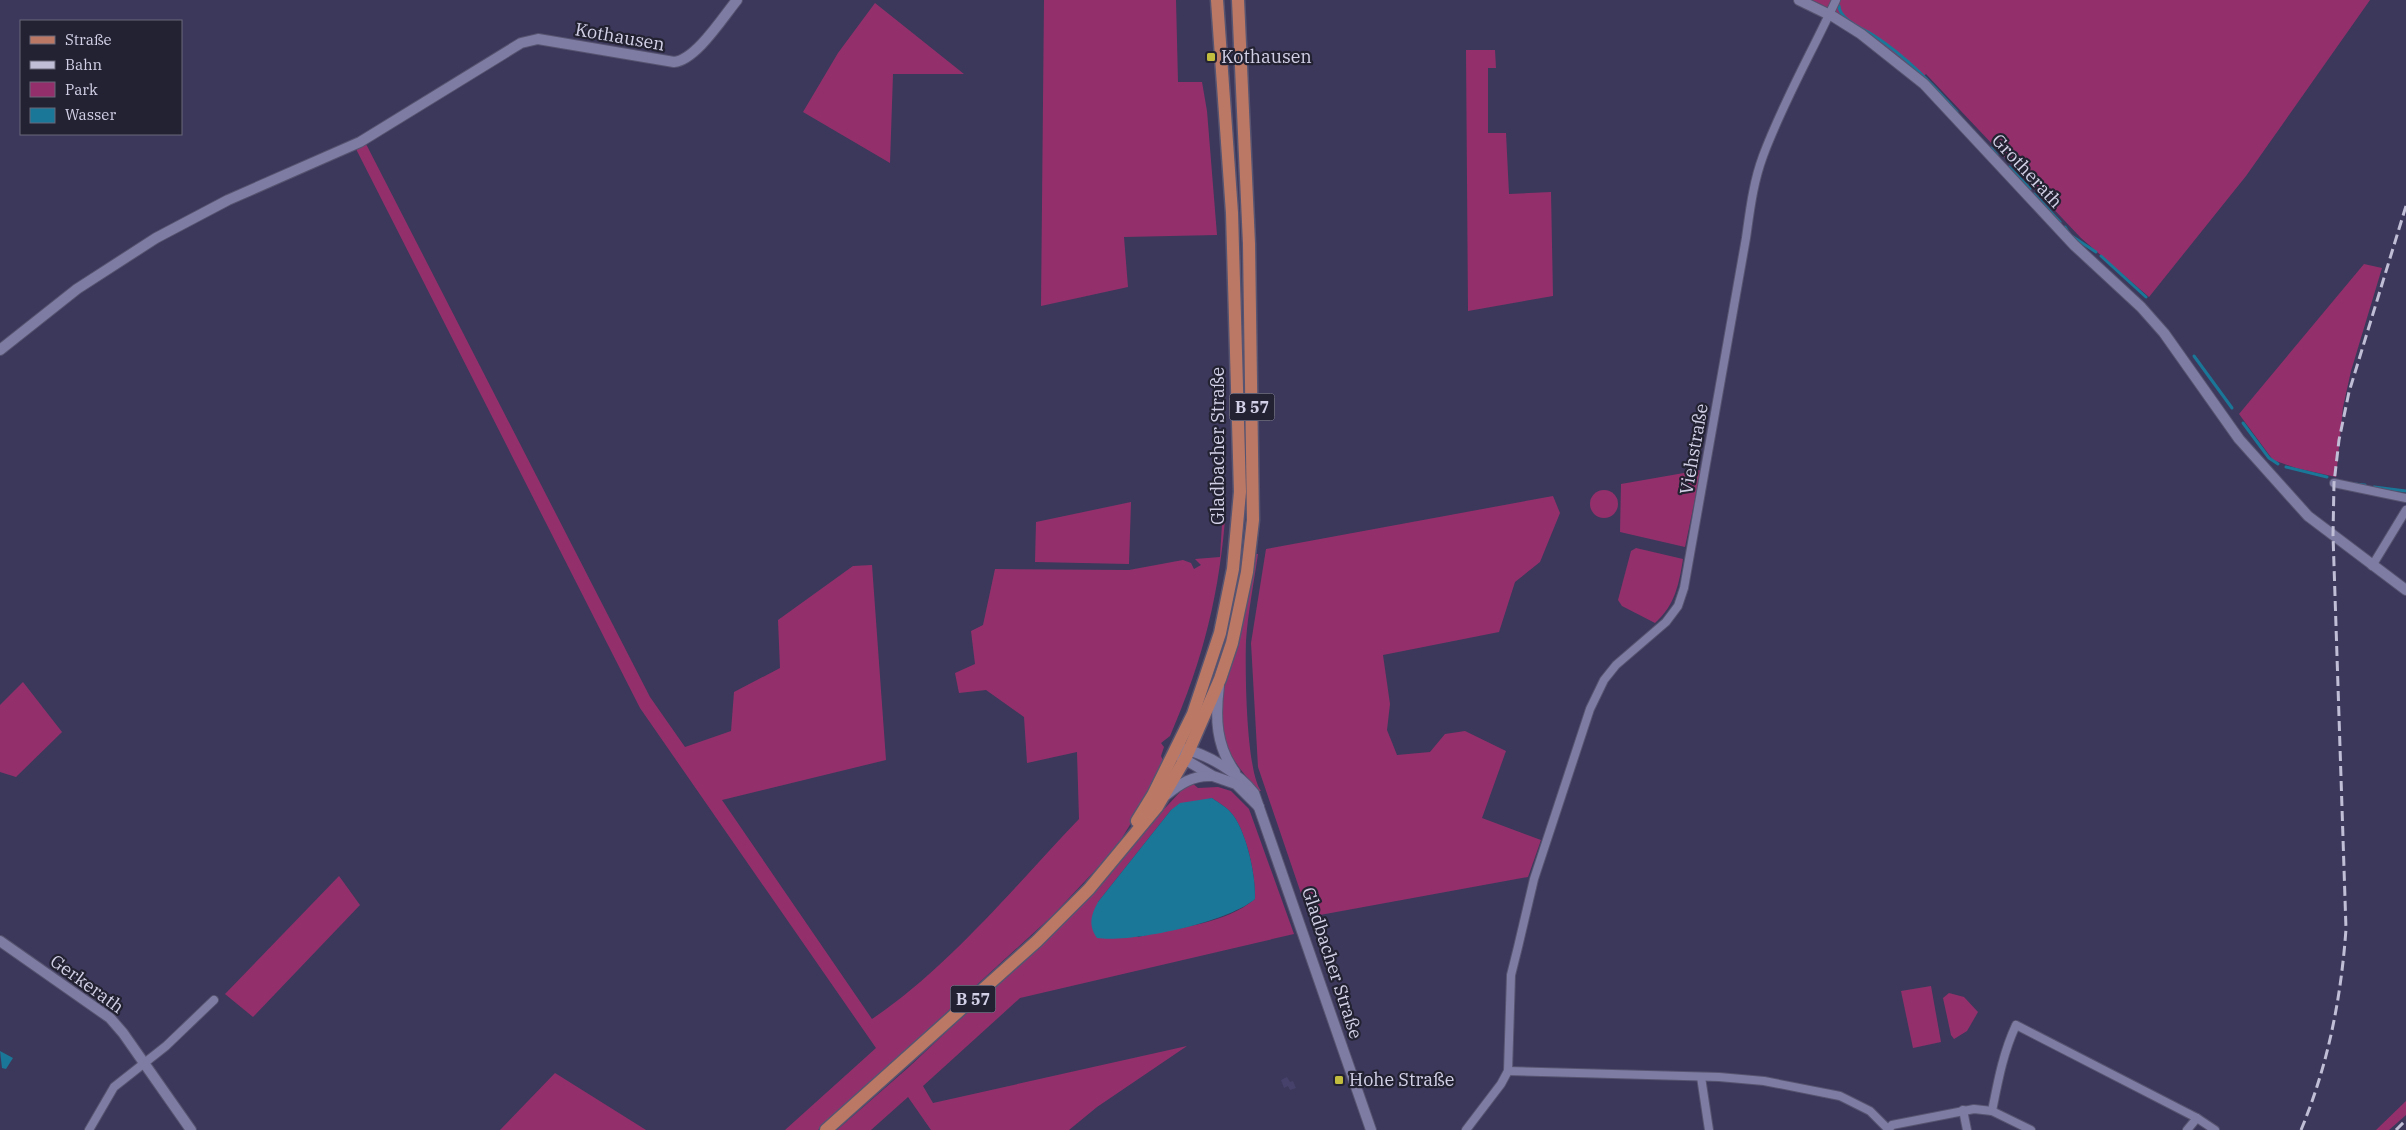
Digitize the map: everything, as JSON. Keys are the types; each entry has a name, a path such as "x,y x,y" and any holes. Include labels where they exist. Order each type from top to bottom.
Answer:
{"main road":[{"name":"Gladbacher Straße","path":"1183,753 1193,714 1220,633 1233,569 1240,492 1232,212 1218,0"},
{"name":"Gladbacher Straße","path":"1220,679 1232,643 1247,572 1252,520 1249,244 1238,0"},
{"name":"B 57","path":"826,1130 1037,941 1112,861 1163,797 1220,679"},
{"name":"B 57","path":"1112,861 1153,795 1183,753"}],"street":[{"name":"Kothausen","path":"0,350 77,289 156,238 228,200 360,142 521,43 538,39 682,62 696,50 737,0"},
{"name":"Grotherath","path":"1799,0 1832,15 1874,44 1924,84 2074,245 2141,307 2185,362 2239,439 2260,465 2308,516 2406,590"},
{"name":"Viehstraße","path":"1508,1071 1511,975 1534,878 1590,709 1604,680 1616,665 1666,622 1678,606 1684,588 1745,247 1752,192 1762,157 1777,122 1832,15 1836,0"},
{"path":"2334,483 2406,498"},
{"path":"2372,566 2406,510"},
{"path":"1220,679 1216,722 1220,742 1228,762 1240,779"},
{"name":"Gladbacher Straße","path":"1183,753 1213,776 1236,784 1259,808"},
{"path":"1183,753 1210,760 1240,779"},
{"path":"1163,797 1182,782 1202,776 1213,776"},
{"name":"Gladbacher Straße","path":"1240,779 1254,793 1371,1130"},
{"name":"Gerkerath","path":"0,942 104,1013 117,1025 191,1130"},
{"path":"89,1130 114,1087 166,1046 214,1000"},
{"path":"1992,1111 2000,1066 2016,1025 2197,1118 2216,1130"},
{"path":"1466,1130 1501,1084 1508,1071 1701,1077 1764,1081 1840,1096 1870,1111 1889,1129 1892,1125 1963,1110 1992,1111 2031,1130"},
{"path":"1701,1077 1709,1130"},
{"path":"1963,1110 1967,1130"},
{"path":"2187,1130 2197,1118"}],"shaded area":[{"path":"1287,1077 1290,1082 1293,1081 1296,1088 1290,1090 1288,1086 1284,1088 1281,1080"}],"green space":[{"path":"1044,0 1176,0 1178,82 1202,82 1207,111 1217,235 1124,237 1128,287 1041,306"},
{"path":"1812,0 2370,0 2246,176 2149,297 2081,238 1926,74 1923,77 1855,25"},
{"path":"875,3 964,74 893,74 890,163 803,112 838,53"},
{"path":"1466,50 1495,50 1496,68 1488,68 1488,133 1506,133 1509,194 1551,192 1553,296 1468,311"},
{"path":"366,144 650,697 685,747 731,731 734,692 780,668 778,620 853,566 872,565 886,760 722,800 872,1019 928,975 954,951 1079,819 1077,752 1027,763 1024,717 986,690 959,693 955,673 975,664 971,631 983,625 995,569 1129,570 1183,560 1191,563 1194,569 1201,565 1195,559 1220,557 1223,507 1226,507 1220,568 1201,652 1170,736 1161,743 1164,747 1161,756 1164,763 1152,788 1122,838 1103,862 1052,916 818,1130 785,1130 876,1048 640,708 356,149"},
{"path":"2364,264 2382,268 2351,371 2343,407 2336,477 2296,468 2273,460 2239,414"},
{"path":"1701,470 1685,547 1620,532 1621,484"},
{"path":"1604,490 1614,494 1618,504 1614,514 1604,518 1594,514 1590,504 1594,494"},
{"path":"1553,496 1560,513 1540,562 1515,582 1499,632 1383,655 1390,704 1387,730 1397,755 1430,752 1445,734 1465,731 1506,751 1482,818 1541,840 1528,877 1309,917 1258,767 1251,643 1266,549"},
{"path":"1131,502 1129,564 1035,562 1036,522"},
{"path":"1636,548 1683,559 1678,585 1672,601 1655,623 1622,606 1618,600 1631,551"},
{"path":"1255,554 1258,554 1246,641 1246,695 1252,763 1261,791 1259,791 1234,760 1222,733 1219,714 1222,695 1243,625"},
{"path":"23,682 62,732 16,777 0,772 0,705"},
{"path":"1192,783 1198,788 1218,787 1231,791 1249,809 1294,934 1020,998 923,1086 933,1103 1187,1046 1097,1107 1069,1130 931,1130 908,1097 871,1130 837,1130 909,1067 1088,899 1153,821 1181,791","holes":["1212,798 1231,812 1238,823 1252,867 1255,899 1243,908 1215,920 1138,937 1098,902 1171,810"]},
{"path":"339,876 360,905 253,1017 225,994"},
{"path":"1931,986 1941,1042 1913,1048 1901,991"},
{"path":"1949,993 1964,997 1978,1012 1967,1031 1954,1039 1951,1035 1943,998"},
{"path":"555,1073 646,1130 500,1130"},
{"path":"2406,1101 2406,1115 2389,1130 2376,1130"}],"water":[{"path":"1212,798 1231,812 1238,823 1252,867 1255,899 1224,916 1179,929 1133,937 1097,938 1092,929 1091,920 1098,902 1171,810 1180,803"},
{"path":"0,1051 13,1058 6,1069 2,1068"}],"waterway":[{"path":"1839,6 1840,11 1847,19 1885,43 1908,61 1957,112"},
{"path":"1991,148 1997,155"},
{"path":"2009,167 2030,189"},
{"path":"2034,194 2060,222"},
{"path":"2065,227 2070,235 2096,252"},
{"path":"2101,256 2146,297"},
{"path":"2194,356 2232,408"},
{"path":"2243,423 2269,458 2278,464"},
{"path":"2286,467 2327,477"},
{"path":"2354,484 2365,485"},
{"path":"2374,487 2406,491"}],"railway":[{"path":"2301,1130 2319,1081 2332,1031 2341,981 2346,929 2333,535 2334,483 2339,440 2349,392 2406,206"},
{"path":"2396,1130 2406,1120"}],"place":[{"name":"Kothausen","path":"1211,57"},
{"name":"Hohe Straße","path":"1339,1080"}]}
